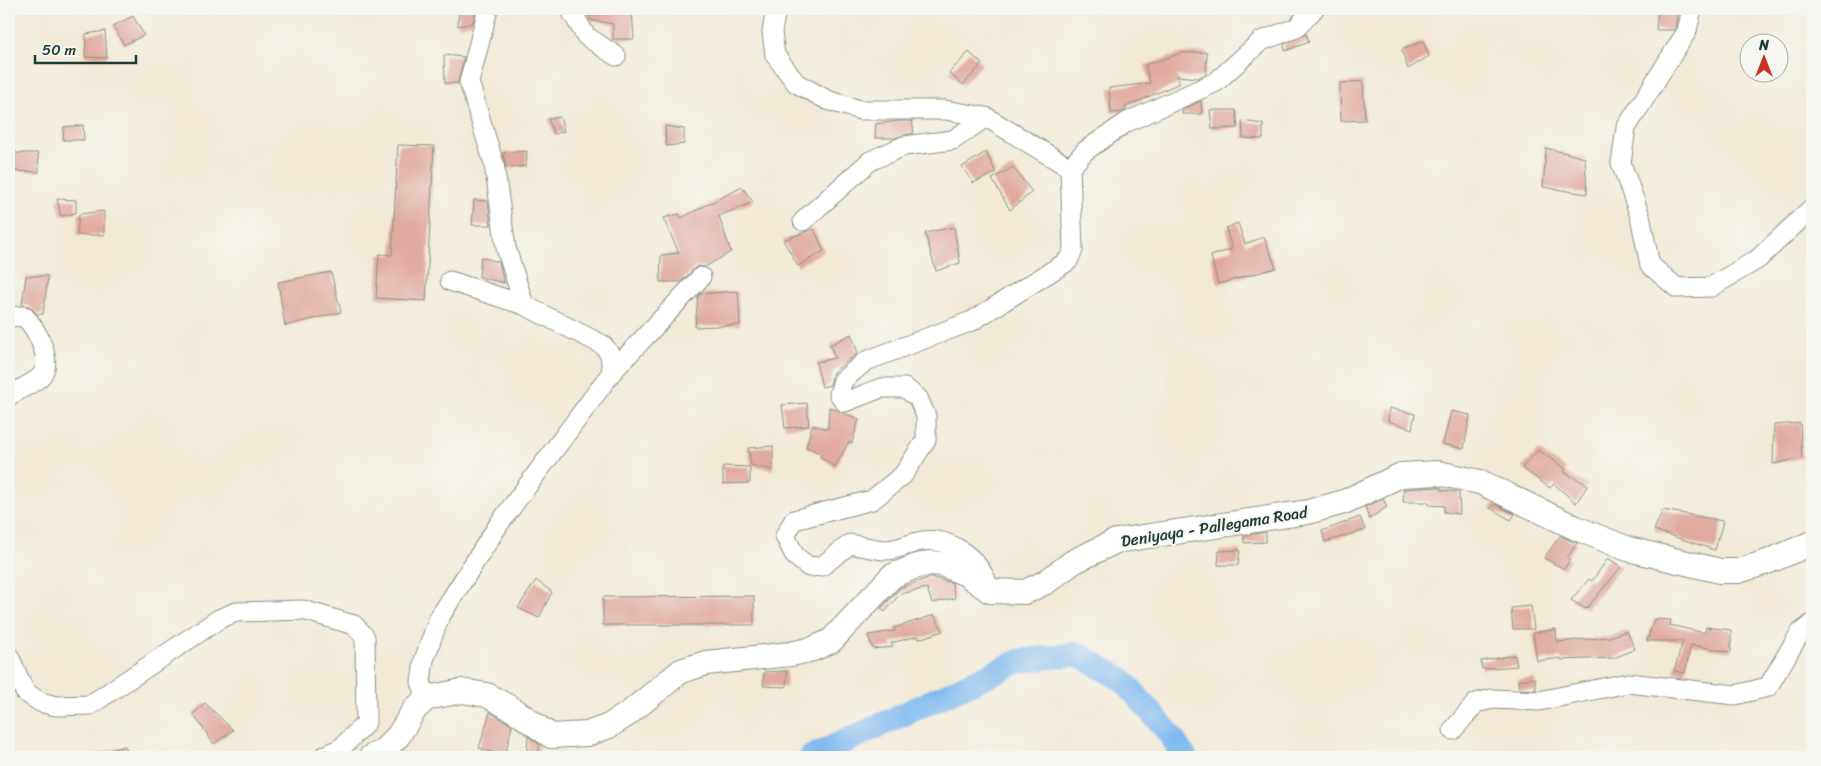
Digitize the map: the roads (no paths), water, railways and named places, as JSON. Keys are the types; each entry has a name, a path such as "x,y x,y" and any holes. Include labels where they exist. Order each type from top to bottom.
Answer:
{"main road":[{"name":"Deniyaya - Pallegama Road","path":"990,591 1025,592 1046,582 1073,562 1116,541 1308,512 1344,502 1401,475 1438,473 1480,482 1576,528 1628,549 1711,570 1738,571 1767,562 1812,543"},
{"path":"371,757 382,752 398,736 415,709 427,698 462,691 487,695 514,710 551,736 586,734 610,726 628,714 681,671 714,662 791,654 813,649 830,641 892,576 914,567 930,563 942,564 966,574 990,591"}],"street":[{"path":"488,9 469,82 494,164 506,248 524,305"},
{"path":"570,9 586,36 616,56"},
{"path":"776,9 772,32 775,54 796,84 819,96 860,110 945,110 986,117 1070,168"},
{"path":"990,591 985,574 967,554 945,541 923,541 886,550 850,544 822,566 809,567 795,556 786,536 794,520 872,500 904,475 926,440 926,416 918,398 905,388 881,388 845,402 839,394 843,380 866,362 972,321 1068,261 1072,250 1070,168 1085,152 1127,122 1216,82 1260,41 1296,28 1314,9"},
{"path":"1692,9 1686,31 1626,128 1621,163 1640,216 1650,264 1677,288 1711,287 1758,259 1812,208"},
{"path":"803,221 870,161 904,146 953,140 986,117"},
{"path":"427,698 422,682 424,660 439,618 499,524 612,372 701,276"},
{"path":"450,281 524,305 603,345 610,354 612,372"},
{"path":"9,317 24,316 35,328 46,360 40,377 9,396"},
{"path":"9,656 25,692 40,702 56,706 90,705 219,618 236,612 303,610 354,625 366,637 366,723 341,748 323,757"},
{"path":"1453,730 1476,703 1492,700 1539,702 1628,683 1735,695 1768,687 1800,634 1812,624"}],"waterway":[{"path":"811,757 1019,661 1077,654 1123,680 1168,732 1185,757"}]}
